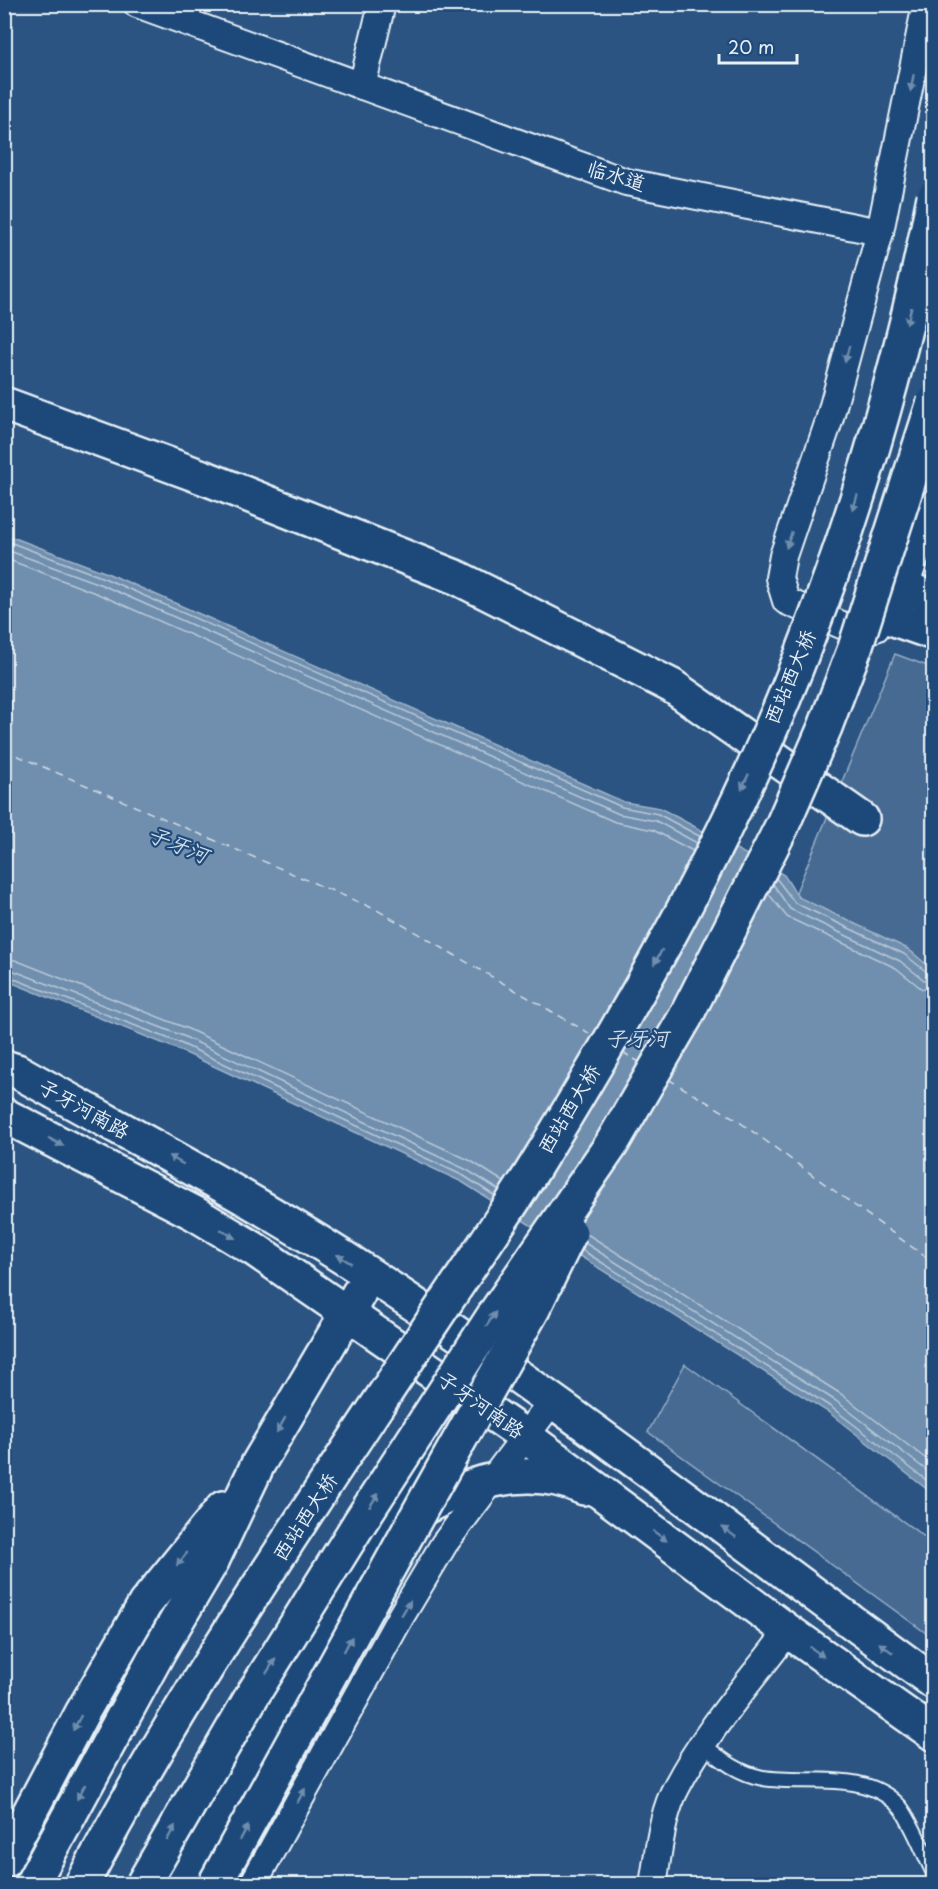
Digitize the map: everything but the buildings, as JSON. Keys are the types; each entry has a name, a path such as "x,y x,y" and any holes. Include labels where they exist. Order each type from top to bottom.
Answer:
{"main road":[{"name":"西站西大桥","path":"82,1884 132,1790 342,1459 534,1169 674,929 738,796 807,640 850,520 883,412 917,285 933,197"},
{"path":"143,1884 252,1696 360,1522 498,1309 611,1145 691,1008 791,806 855,648 933,402"},
{"path":"4,404 208,478 458,578 672,686 862,819"},
{"path":"894,619 933,633"},
{"name":"子牙河南路","path":"4,1067 17,1071 173,1159 371,1275 552,1401 933,1682"},
{"name":"子牙河南路","path":"4,1114 194,1213 254,1249 525,1436 788,1631 933,1734"},
{"path":"215,1884 533,1309 611,1145"},
{"path":"32,1884 160,1649 212,1561 258,1464 311,1374 358,1319 371,1275"},
{"path":"176,1884 464,1393 475,1346 424,1325 358,1319"},
{"path":"4,1861 82,1713 145,1604 258,1464"},
{"path":"381,1537 409,1516 438,1499 463,1488 517,1475 555,1478 613,1501"}],"street":[{"name":"临水道","path":"137,4 626,182 880,232"},
{"path":"362,86 382,4"},
{"path":"927,4 880,232 829,422 783,556 779,578 786,601 860,633 878,628 894,619 919,594 933,504"},
{"path":"253,1884 401,1616 444,1544 552,1401"},
{"path":"653,1884 665,1822 676,1787 703,1745 788,1631"}],"lane":[{"path":"703,1745 734,1769 763,1778 844,1781 876,1791 900,1807 933,1873"}],"shaded area":[{"path":"895,654 933,668 933,1058 769,957"},
{"path":"685,1364 933,1543 933,1638 648,1432"}],"water":[{"name":"子牙河","path":"4,534 107,573 624,802 660,808 784,875 798,897 908,949 933,970 933,1494 828,1412 462,1182 177,1049 5,980"}],"ferry route":[{"path":"4,750 377,910 594,1036"},
{"path":"622,1052 641,1063"},
{"path":"668,1079 734,1118 934,1263"}]}
